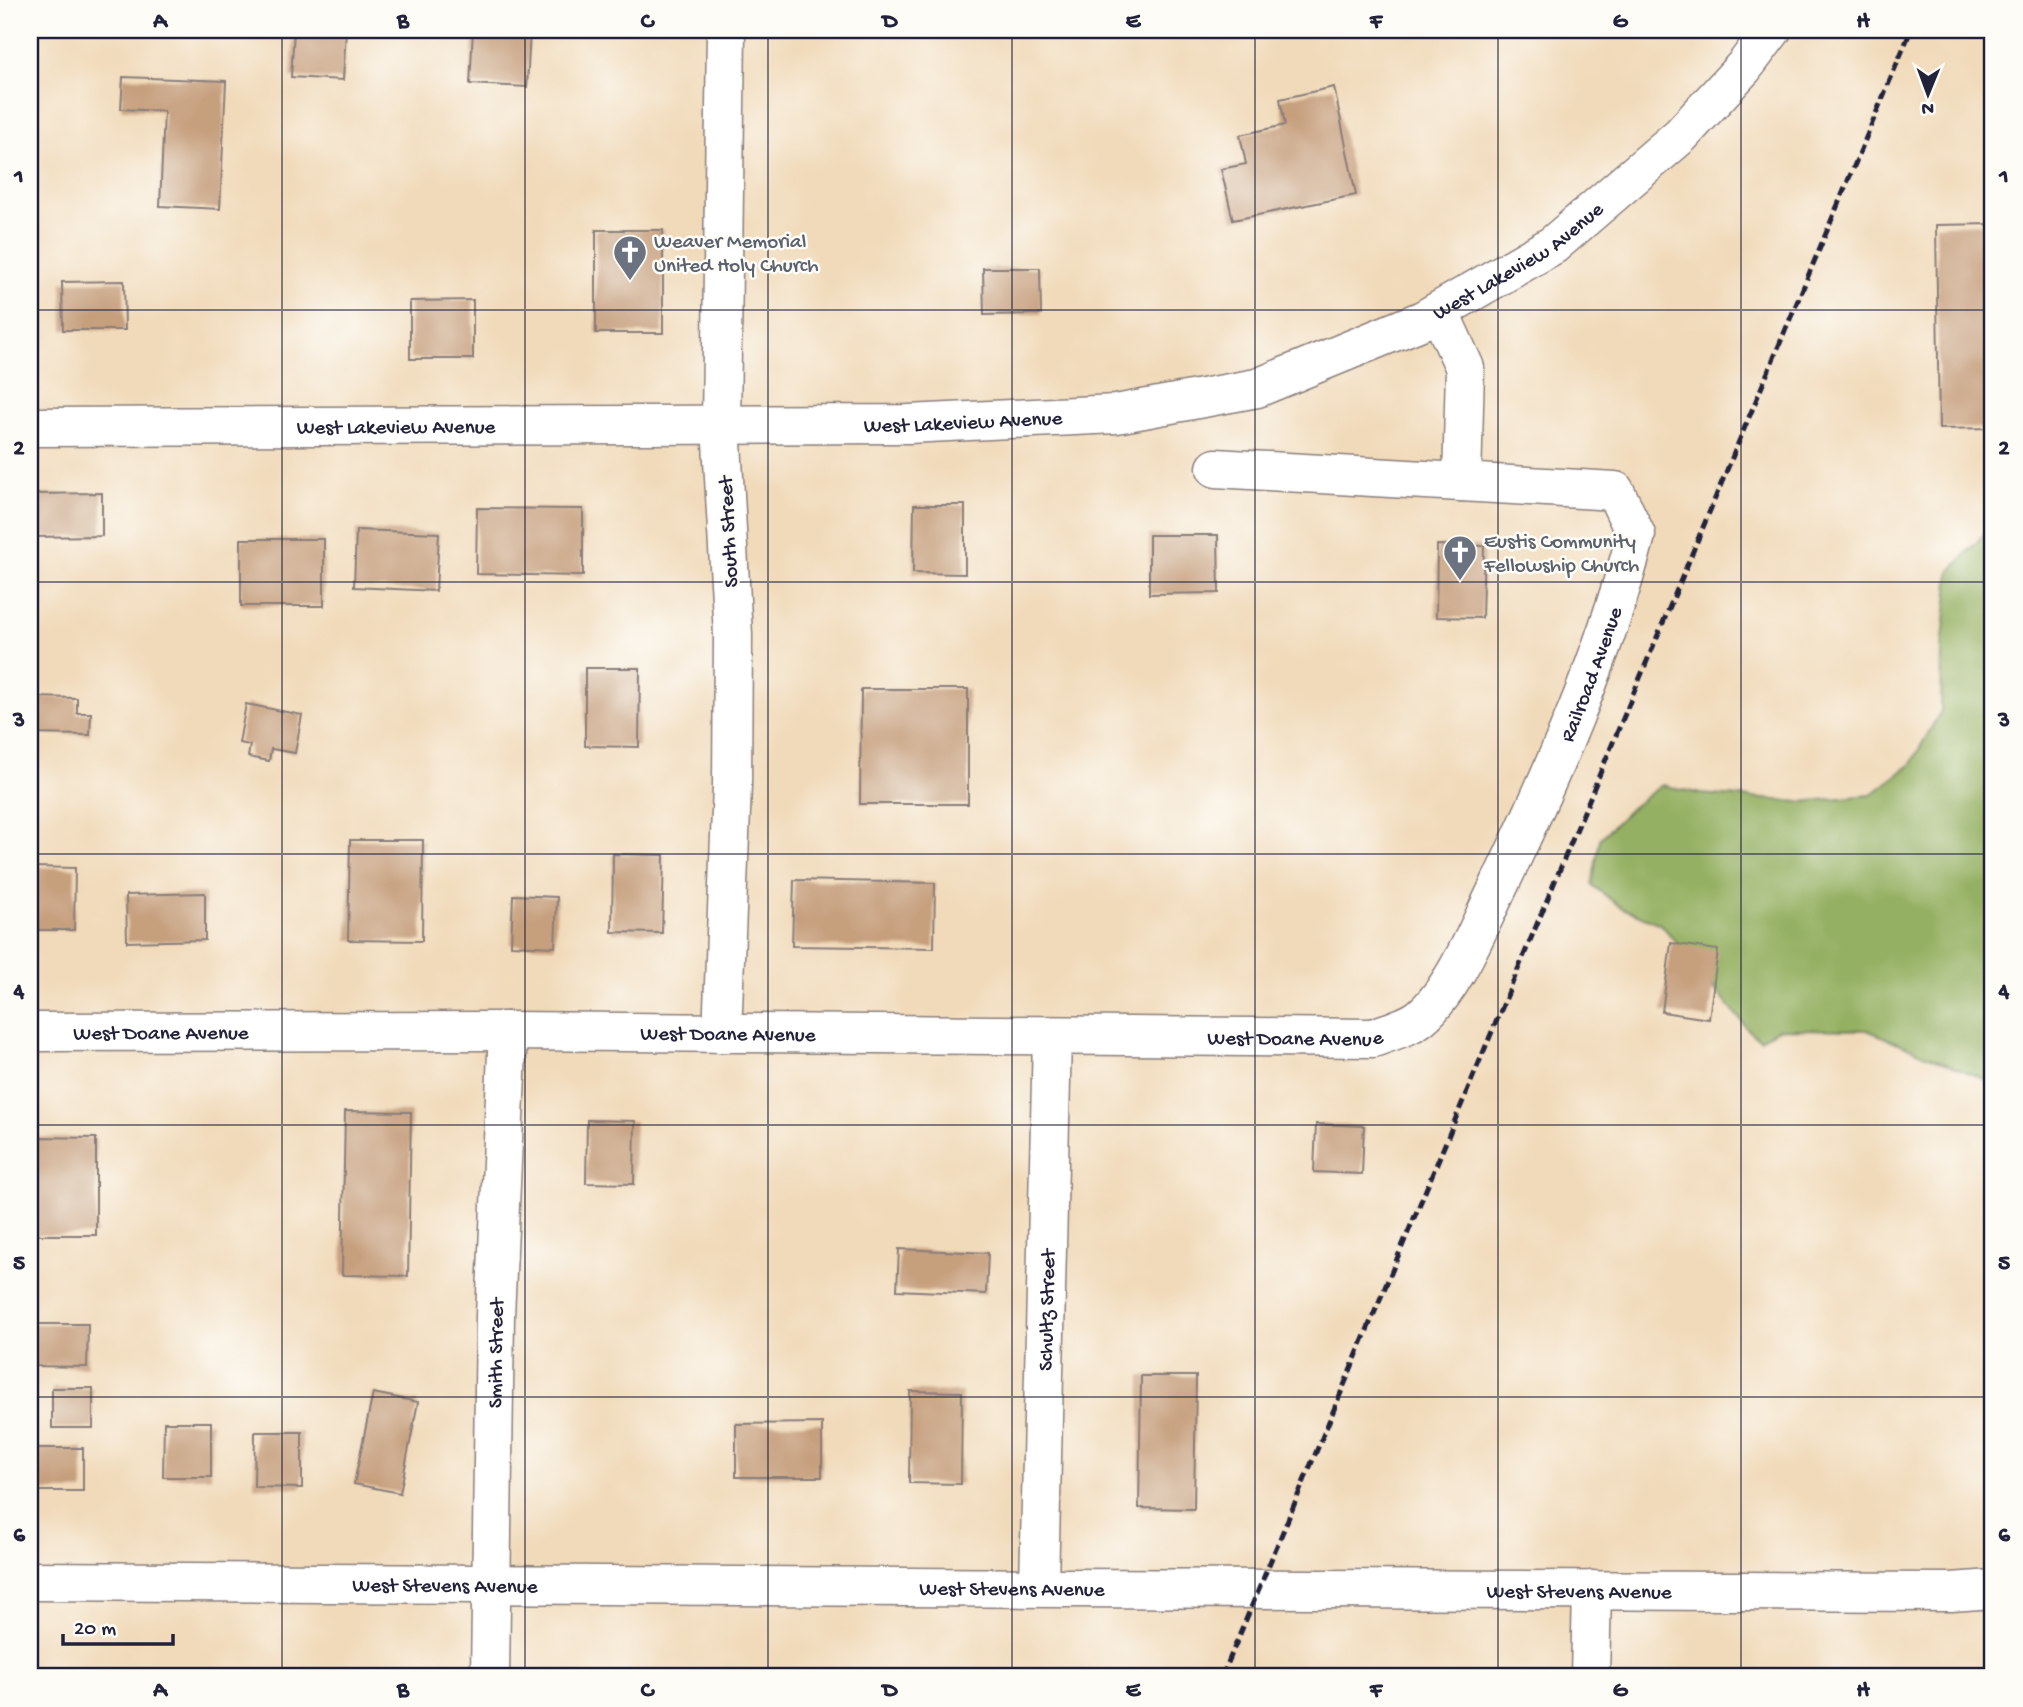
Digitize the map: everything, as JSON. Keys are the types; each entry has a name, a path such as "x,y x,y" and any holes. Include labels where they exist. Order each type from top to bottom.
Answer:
{"street":[{"name":"South Street","path":"722,1033 732,786 733,635 722,425 726,30"},
{"name":"West Lakeview Avenue","path":"30,426 908,424 1116,414 1257,388 1439,311 1553,245 1681,135 1744,67 1772,30"},
{"path":"1439,311 1465,368 1462,482"},
{"name":"Railroad Avenue","path":"1216,468 1615,491 1636,535 1623,586 1576,709 1512,859 1474,937 1440,994 1421,1017"},
{"name":"West Doane Avenue","path":"30,1032 508,1031 1373,1038 1421,1017"},
{"name":"Smith Street","path":"490,1677 495,1316 508,1031"},
{"name":"Schultz Street","path":"1039,1586 1052,1037"},
{"name":"West Stevens Avenue","path":"30,1581 811,1588 1039,1586 1257,1591 1951,1592 1993,1589"},
{"path":"1590,1677 1592,1590"}],"green space":[{"path":"1993,524 1993,1083 1867,1030 1778,1029 1760,1039 1752,1034 1661,924 1622,908 1592,885 1600,839 1631,808 1662,785 1701,794 1801,802 1871,795 1910,765 1941,711 1942,649 1950,572"}],"building":[{"path":"294,30 346,30 343,80 291,77"},
{"path":"473,30 530,30 527,87 470,84"},
{"path":"123,77 226,81 220,209 160,206 164,111 121,109"},
{"path":"1334,87 1356,195 1233,220 1221,169 1246,164 1240,135 1285,125 1280,99"},
{"path":"1993,224 1993,428 1939,429 1936,225"},
{"name":"Weaver Memorial United Holy Church","path":"596,230 663,230 663,333 596,333"},
{"path":"983,268 1040,268 1041,314 984,315"},
{"path":"124,281 125,330 63,330 62,282"},
{"path":"473,300 473,359 410,359 410,301"},
{"path":"102,493 102,536 30,537 30,494"},
{"path":"914,505 965,505 965,574 913,573"},
{"path":"477,508 583,509 583,576 476,574"},
{"path":"356,530 439,533 436,591 354,587"},
{"path":"1149,535 1218,535 1219,593 1149,594"},
{"path":"241,539 324,539 324,606 241,606"},
{"name":"Eustis Community Fellowship Church","path":"1437,545 1484,546 1482,618 1436,617"},
{"path":"585,668 640,668 639,747 585,746"},
{"path":"861,689 968,689 968,804 860,804"},
{"path":"30,697 77,698 77,713 91,713 90,735 30,734"},
{"path":"246,704 302,715 295,753 271,749 269,761 248,757 250,745 239,743"},
{"path":"350,840 423,840 422,941 348,940"},
{"path":"613,854 664,855 662,933 612,932"},
{"path":"33,867 75,868 74,930 32,930"},
{"path":"794,880 935,883 934,948 792,946"},
{"path":"205,893 205,940 127,942 126,895"},
{"path":"513,895 557,897 555,947 511,945"},
{"path":"1671,943 1718,950 1709,1019 1662,1012"},
{"path":"345,1111 411,1112 408,1276 342,1275"},
{"path":"587,1120 635,1121 634,1184 586,1183"},
{"path":"1316,1124 1364,1126 1362,1174 1314,1172"},
{"path":"35,1137 96,1138 96,1235 34,1235"},
{"path":"899,1249 988,1253 986,1294 897,1290"},
{"path":"30,1324 88,1324 87,1367 30,1366"},
{"path":"1141,1376 1196,1376 1194,1509 1139,1508"},
{"path":"52,1388 93,1388 93,1428 52,1428"},
{"path":"910,1391 962,1392 961,1484 909,1483"},
{"path":"373,1393 418,1402 400,1493 354,1484"},
{"path":"164,1422 211,1422 211,1477 163,1477"},
{"path":"822,1423 822,1477 736,1477 736,1424"},
{"path":"255,1432 302,1432 302,1488 254,1487"},
{"path":"30,1448 83,1448 83,1491 30,1491"}],"railway":[{"path":"1222,1677 1911,30"}],"place":[{"name":"Weaver Memorial United Holy Church","path":"630,282"},
{"name":"Eustis Community Fellowship Church","path":"1460,582"}]}
